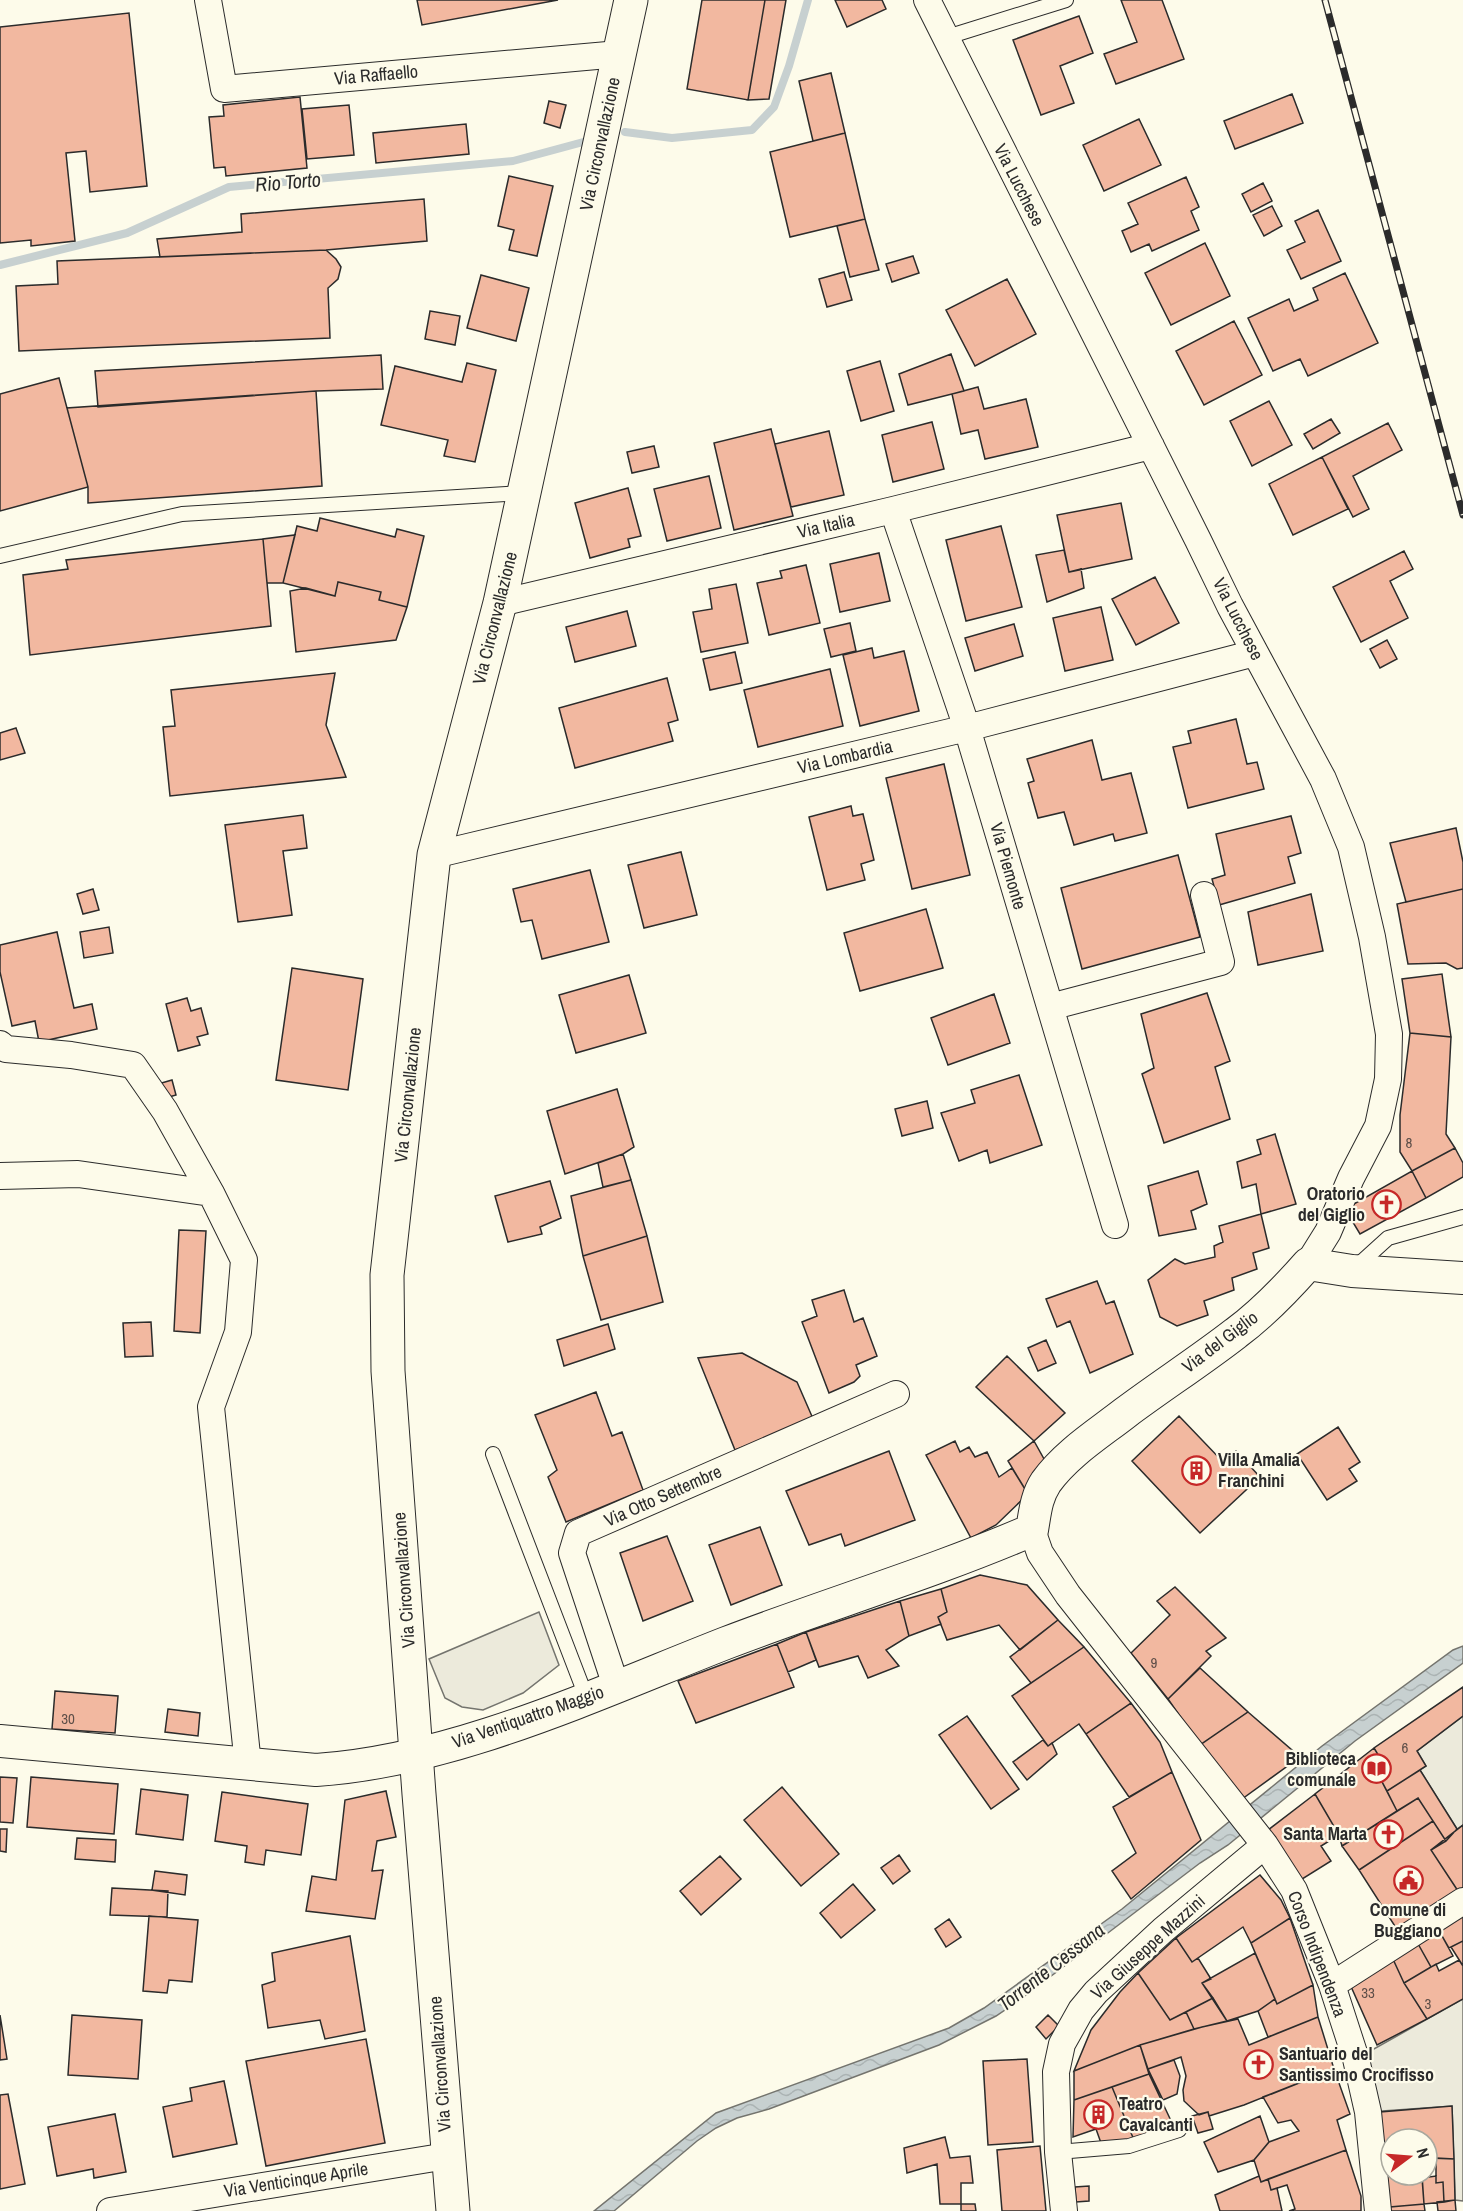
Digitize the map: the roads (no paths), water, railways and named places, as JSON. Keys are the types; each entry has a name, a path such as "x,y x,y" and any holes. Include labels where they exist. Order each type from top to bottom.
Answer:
{"main road":[{"name":"Via Circonvallazione","path":"453,2211 388,1371 387,1275 434,855 500,603 631,0"}],"street":[{"name":"Via Raffaello","path":"208,0 224,89 619,54"},
{"name":"Via Lucchese","path":"927,0 944,38 1255,653 1323,779 1351,847 1372,937 1389,1034 1388,1078 1378,1126 1351,1178 1328,1232 1308,1264"},
{"name":"Via Italia","path":"500,603 1151,446"},
{"name":"Via Piemonte","path":"893,510 968,728 1115,1226"},
{"name":"Via Lombardia","path":"434,855 968,728 1255,653"},
{"path":"1050,1007 1221,962 1204,895"},
{"path":"0,1044 6,1049 71,1055 133,1065 165,1111 211,1193 244,1260 238,1332 211,1407 248,1765"},
{"path":"0,1176 78,1174 211,1193"},
{"path":"1308,1264 1352,1271 1463,1278"},
{"name":"Via del Giglio","path":"1032,1530 1037,1499 1059,1467 1091,1439 1152,1393 1237,1333 1281,1294 1308,1264"},
{"name":"Via Otto Settembre","path":"616,1686 572,1553 578,1533 896,1394"},
{"name":"Via Ventiquattro Maggio","path":"0,1741 316,1770 367,1766 492,1732 587,1699 761,1630 979,1553 1032,1530"},
{"name":"Corso Indipendenza","path":"1032,1530 1040,1553 1068,1595 1265,1845 1293,1890 1332,1986 1356,2059 1368,2112 1378,2211"},
{"name":"Via Giuseppe Mazzini","path":"1065,2211 1058,2152 1056,2072 1062,2044 1081,2010 1096,1992 1162,1930 1265,1845"},
{"path":"1332,1986 1463,1901"},
{"name":"Via Venticinque Aprile","path":"110,2211 447,2156"}],"lane":[{"path":"944,38 1066,0"},
{"path":"0,556 182,514 524,493"},
{"path":"1352,1271 1388,1238 1463,1217"},
{"path":"493,1454 587,1699"},
{"path":"1058,2152 1129,2146 1179,2130"}],"water":[{"name":"Torrente Cessana","path":"1463,1646 1463,1663 1355,1741 1228,1845 1200,1863 996,2016 939,2045 769,2109 737,2118 716,2128 697,2141 614,2211 594,2211 716,2113 949,2028 984,2008 1122,1909 1322,1746 1453,1650"}],"waterway":[{"path":"625,132 672,138 752,130 774,107 789,66 808,0"},
{"name":"Rio Torto","path":"0,265 127,233 229,187 513,161 587,141"}],"railway":[{"path":"1325,0 1463,515"}],"place":[{"name":"Oratorio del Giglio","path":"1386,1204"},
{"name":"Villa Amalia Franchini","path":"1197,1470"},
{"name":"Biblioteca comunale","path":"1377,1769"},
{"name":"Santa Marta","path":"1388,1834"},
{"name":"Comune di Buggiano","path":"1408,1881"},
{"name":"Santuario del Santissimo Crocifisso","path":"1258,2064"},
{"name":"Teatro Cavalcanti","path":"1098,2114"}]}
